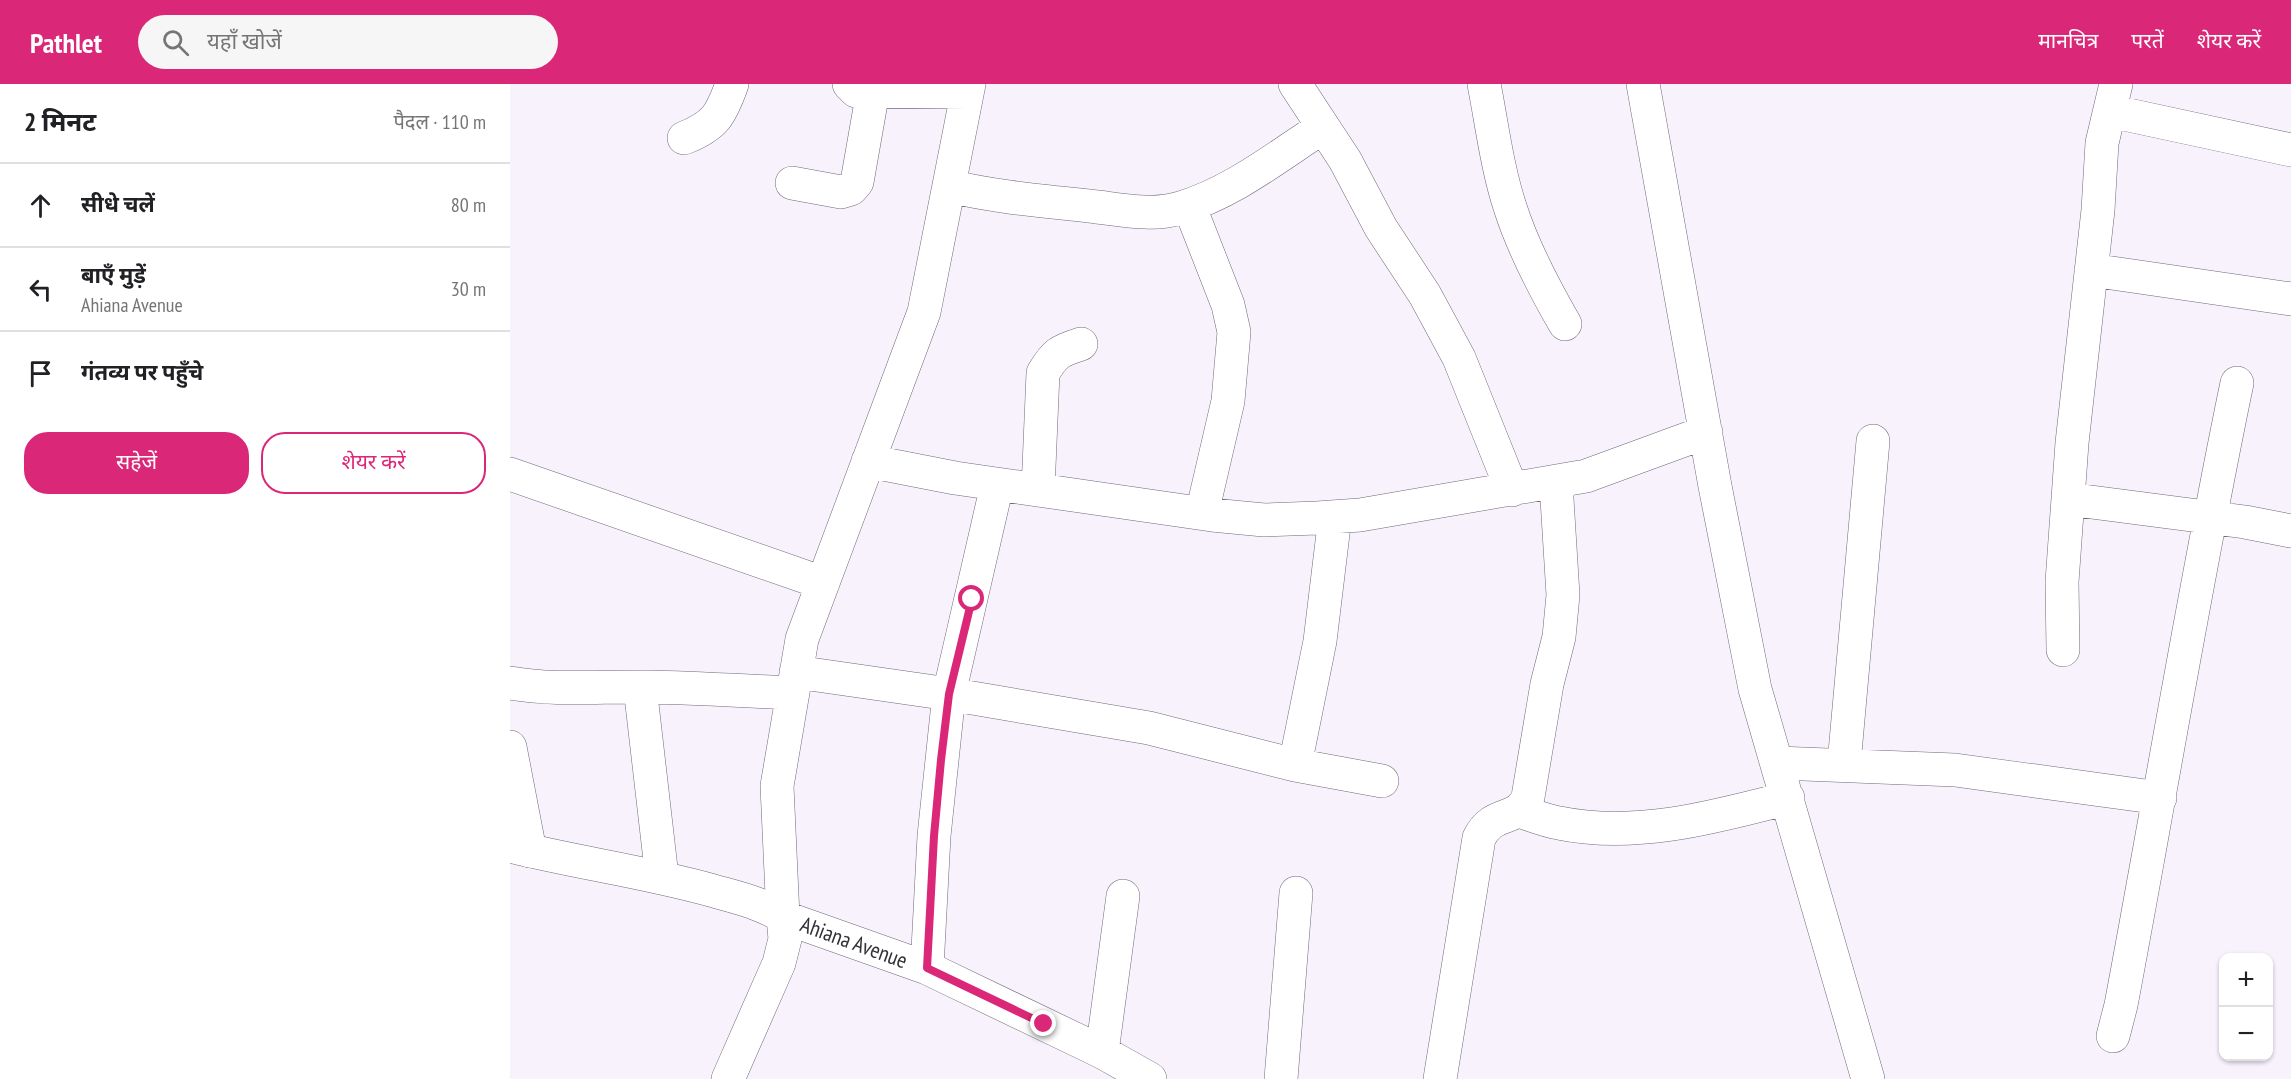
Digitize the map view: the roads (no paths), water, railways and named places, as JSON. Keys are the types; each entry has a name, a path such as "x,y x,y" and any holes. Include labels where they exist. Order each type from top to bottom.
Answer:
{"street":[{"path":"684,138 701,131 715,120 722,110 732,84"},
{"path":"1295,84 1345,160 1381,228 1425,295 1459,358 1512,490"},
{"path":"1484,84 1498,165 1509,206 1543,287 1565,324"},
{"path":"1643,84 1755,689 1868,1079"},
{"path":"783,917 777,786 801,639 924,312 968,88 861,88 857,182 851,189 841,192 792,183"},
{"path":"2063,650 2062,582 2072,443 2102,143 2113,98 2291,150"},
{"path":"949,186 984,195 1147,212 1178,209 1203,200 1240,180 1323,128"},
{"path":"1188,205 1228,305 1234,333 1228,401 1202,513"},
{"path":"2091,270 2291,299"},
{"path":"1038,490 1043,373 1053,357 1062,350 1081,344"},
{"path":"2113,1036 2121,1005 2160,798 2209,517 2237,383"},
{"path":"868,461 997,484 1264,520 1335,517 1556,483 1586,476 1706,432"},
{"path":"1844,764 1873,441"},
{"path":"510,474 823,583"},
{"path":"1440,1079 1479,838 1485,826 1494,820 1519,811 1525,806 1528,797 1548,684 1559,637 1563,594 1556,483"},
{"path":"927,968 934,836 949,694 997,484"},
{"path":"2068,499 2209,517 2291,531"},
{"path":"1295,765 1320,641 1335,517"},
{"path":"510,683 581,689 794,683 949,694 1149,728 1295,765 1382,782"},
{"path":"640,687 662,877"},
{"path":"510,747 520,848"},
{"path":"1777,762 1955,770 2160,798"},
{"path":"1519,811 1558,823 1593,828 1645,827 1707,819 1788,798"},
{"name":"Ahiana Avenue","path":"520,848 564,860 662,877 768,907 783,917 927,968 1102,1052 1150,1079"},
{"path":"1281,1079 1296,893"},
{"path":"1102,1052 1123,896"},
{"name":"Ahiana Avenue","path":"728,1079 779,963 785,939 783,917"}]}
